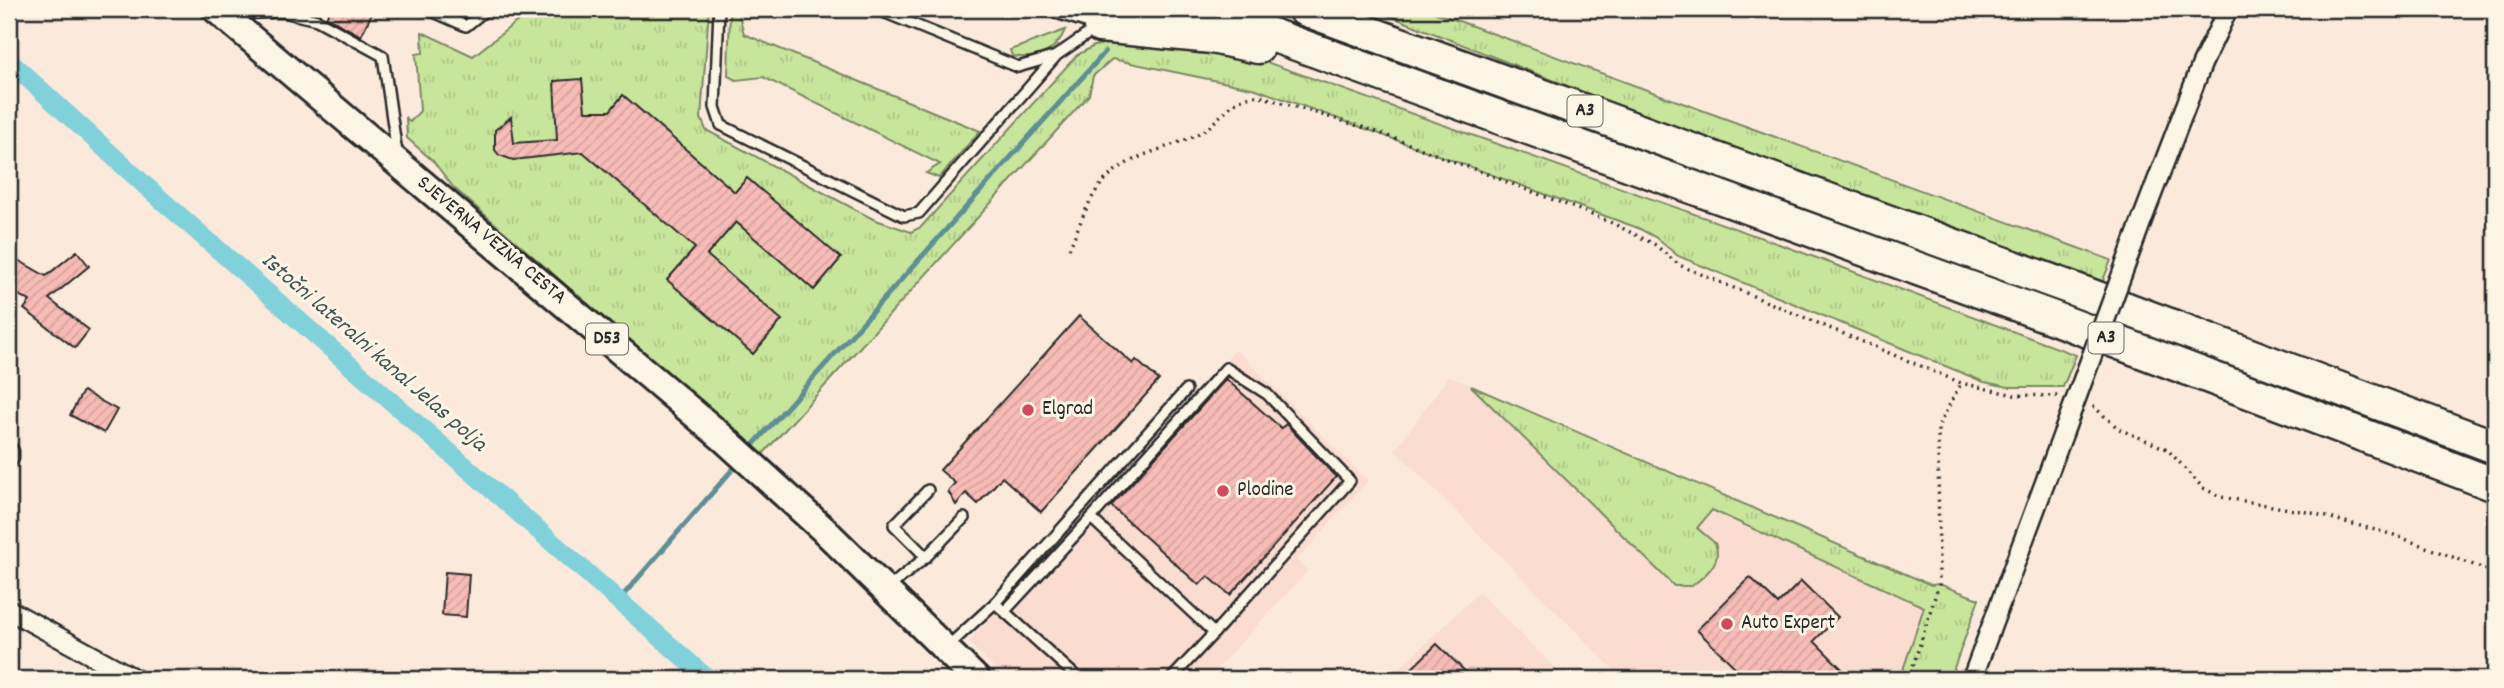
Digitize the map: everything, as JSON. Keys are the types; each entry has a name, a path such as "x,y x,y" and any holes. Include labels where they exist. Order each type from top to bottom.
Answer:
{"highway":[{"name":"A3","path":"1200,9 2051,317 2495,485"},
{"name":"A3","path":"1304,9 1342,18 2495,447"},
{"path":"1100,26 1241,42 1393,95 1433,101 1448,100"}],"main road":[{"name":"SJEVERNA VEZNA CESTA","path":"220,12 723,438 886,590 976,679"}],"street":[{"path":"1972,679 2142,220 2202,64 2228,9"},
{"path":"9,610 135,679"}],"lane":[{"path":"427,9 466,26 488,9"},
{"path":"719,9 715,107 721,125 904,216 919,213 1057,55"},
{"path":"876,9 1018,66 1045,62 1100,26"},
{"path":"1043,9 1100,26"},
{"path":"220,12 283,12 317,20 383,56 398,162"},
{"path":"1005,611 1226,368 1267,394 1350,481 1171,679"},
{"path":"946,649 995,603 1186,390"},
{"path":"926,557 894,526 928,490"},
{"path":"886,590 926,557 964,518"},
{"path":"1091,518 1214,633"},
{"path":"995,603 1079,679"}],"path":[{"path":"1069,249 1096,191 1107,177 1133,160 1201,132 1241,98 1259,96 1375,131 1608,221 1635,233 1679,265 1700,275 1961,383 2014,395 2055,395 2067,398"},
{"path":"1909,679 1939,584 1938,427 1961,383"},
{"path":"2092,405 2119,429 2167,449 2203,488 2221,498 2312,513 2394,535 2495,573"}],"shaded area":[{"path":"1236,349 1368,481 1297,560 1308,571 1207,679 1005,679 968,642"},
{"path":"1449,376 1931,585 1900,679 1623,679 1395,450"},
{"path":"1479,592 1566,679 1388,679"}],"green space":[{"path":"533,9 709,9 701,118 706,130 873,219 911,232 921,227 1077,55 1094,46 1119,40 1255,58 1790,248 2076,355 2063,387 2009,387 1984,382 1678,256 1655,237 1638,228 1256,89 1112,59 1093,76 1089,95 762,455 454,188 433,161 407,138 406,118 410,122 420,111 416,54 423,53 422,32 473,56"},
{"path":"1372,9 1426,9 2111,260 2100,288 1644,116"},
{"path":"730,10 738,11 744,34 980,131 939,178 926,173 940,164 763,77 736,80 728,76"},
{"path":"1065,30 1056,45 1043,54 1012,56 1010,50"},
{"path":"1471,386 1931,585 1939,584 1979,599 1950,679 1900,679 1924,607 1712,510 1697,528 1715,543 1715,562 1692,586 1674,586"}],"building":[{"path":"331,9 374,9 361,36 326,17"},
{"path":"582,79 585,111 610,111 623,95 735,192 747,178 841,258 814,290 736,222 707,255 782,320 753,354 667,280 695,248 583,152 513,160 499,155 495,150 495,130 511,117 514,143 557,140 554,81"},
{"path":"77,251 89,266 49,299 89,330 75,348 24,309 30,301 9,290 9,255 46,276"},
{"path":"1079,316 1133,364 1136,360 1159,380 1041,512 1002,477 978,504 966,493 956,505 948,491 955,483 940,470"},
{"name":"Plodine","path":"1226,379 1281,428 1286,424 1336,477 1230,595 1208,576 1199,585 1111,506"},
{"path":"83,391 117,410 104,433 70,415"},
{"path":"445,572 469,574 466,617 442,615"},
{"path":"1750,577 1778,604 1801,581 1838,617 1814,641 1852,679 1747,679 1697,630"},
{"path":"1437,644 1473,679 1401,679"}],"waterway":[{"path":"754,444 1105,52"},
{"name":"Istočni lateralni kanal Jelas polja","path":"9,61 149,189 708,679"},
{"path":"619,600 732,470"}],"place":[{"name":"Elgrad","path":"1028,410"},
{"name":"Plodine","path":"1223,491"},
{"name":"Auto Expert","path":"1727,624"}]}
